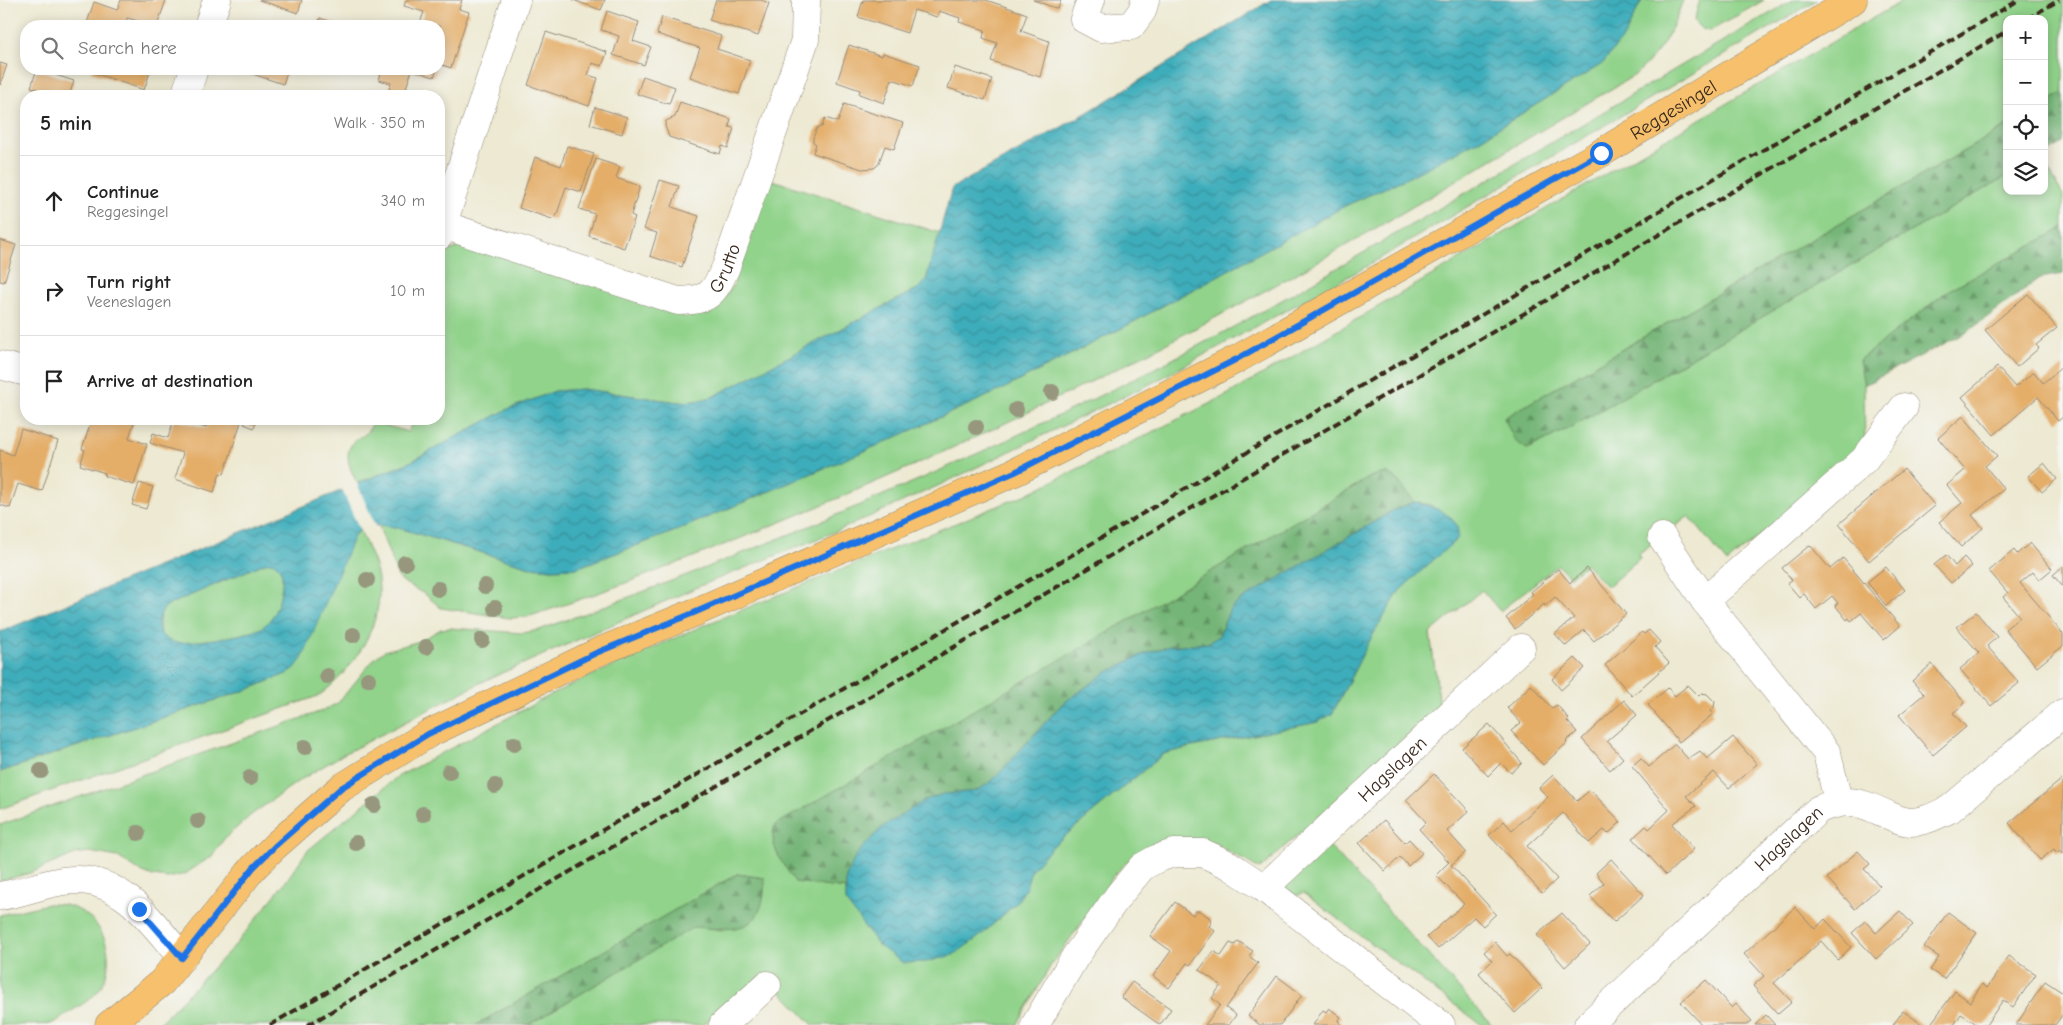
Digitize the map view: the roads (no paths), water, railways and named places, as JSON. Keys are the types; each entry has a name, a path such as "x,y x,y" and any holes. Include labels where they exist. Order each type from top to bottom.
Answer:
{"main road":[{"name":"Reggesingel","path":"108,1025 162,982 253,868 275,846 341,788 428,734 596,653 705,608 1015,472 1228,363 1601,153 1853,0"}],"street":[{"path":"210,20 217,0"},
{"name":"Grutto","path":"445,219 516,0"},
{"name":"Grutto","path":"445,232 678,301 707,296 716,289 726,267 805,40 806,0"},
{"path":"1091,0 1084,20 1101,28 1131,26 1142,11 1145,0"},
{"path":"188,90 192,75"},
{"path":"0,364 20,370"},
{"path":"1704,601 1864,460 1904,407"},
{"name":"Hagslagen","path":"1662,537 1704,601 1827,753 1838,802"},
{"name":"Hagslagen","path":"1264,888 1521,648"},
{"name":"Hagslagen","path":"1588,1025 1819,808 1850,800 1908,823 1927,819 1950,809 2063,714"},
{"path":"1036,1025 1075,957 1124,888 1142,867 1156,859 1174,853 1203,853 1230,865 1264,888 1441,1025"},
{"path":"0,896 74,880 101,883 119,892 139,909 182,958"},
{"path":"723,1025 767,986"}],"water":[{"path":"1271,0 1642,0 1625,35 1602,64 1479,140 1411,176 1347,205 1126,326 1001,390 874,447 673,532 576,568 552,569 530,567 395,527 379,526 365,528 355,534 302,659 294,669 249,689 0,772 0,632 410,462 506,410 555,391 583,389 678,402 696,401 712,397 919,288 926,280 952,188 1083,115","holes":["272,562 280,569 282,575 279,602 272,618 258,630 181,643 167,639 159,630 158,625 161,612 166,606 265,563"]},
{"path":"1415,502 1437,509 1450,518 1458,530 1458,538 1400,590 1371,638 1332,714 1318,722 1163,754 1054,845 1031,870 1025,890 1015,904 979,937 953,955 926,962 903,963 878,945 846,902 846,877 856,855 881,828 925,800 943,794 977,791 993,780 1061,705 1104,674 1141,655 1170,646 1208,643 1219,636 1230,609 1243,599 1394,510"}],"railway":[{"path":"270,1025 2019,0"},
{"path":"2034,15 2059,0"},
{"path":"308,1025 2003,33"}]}
